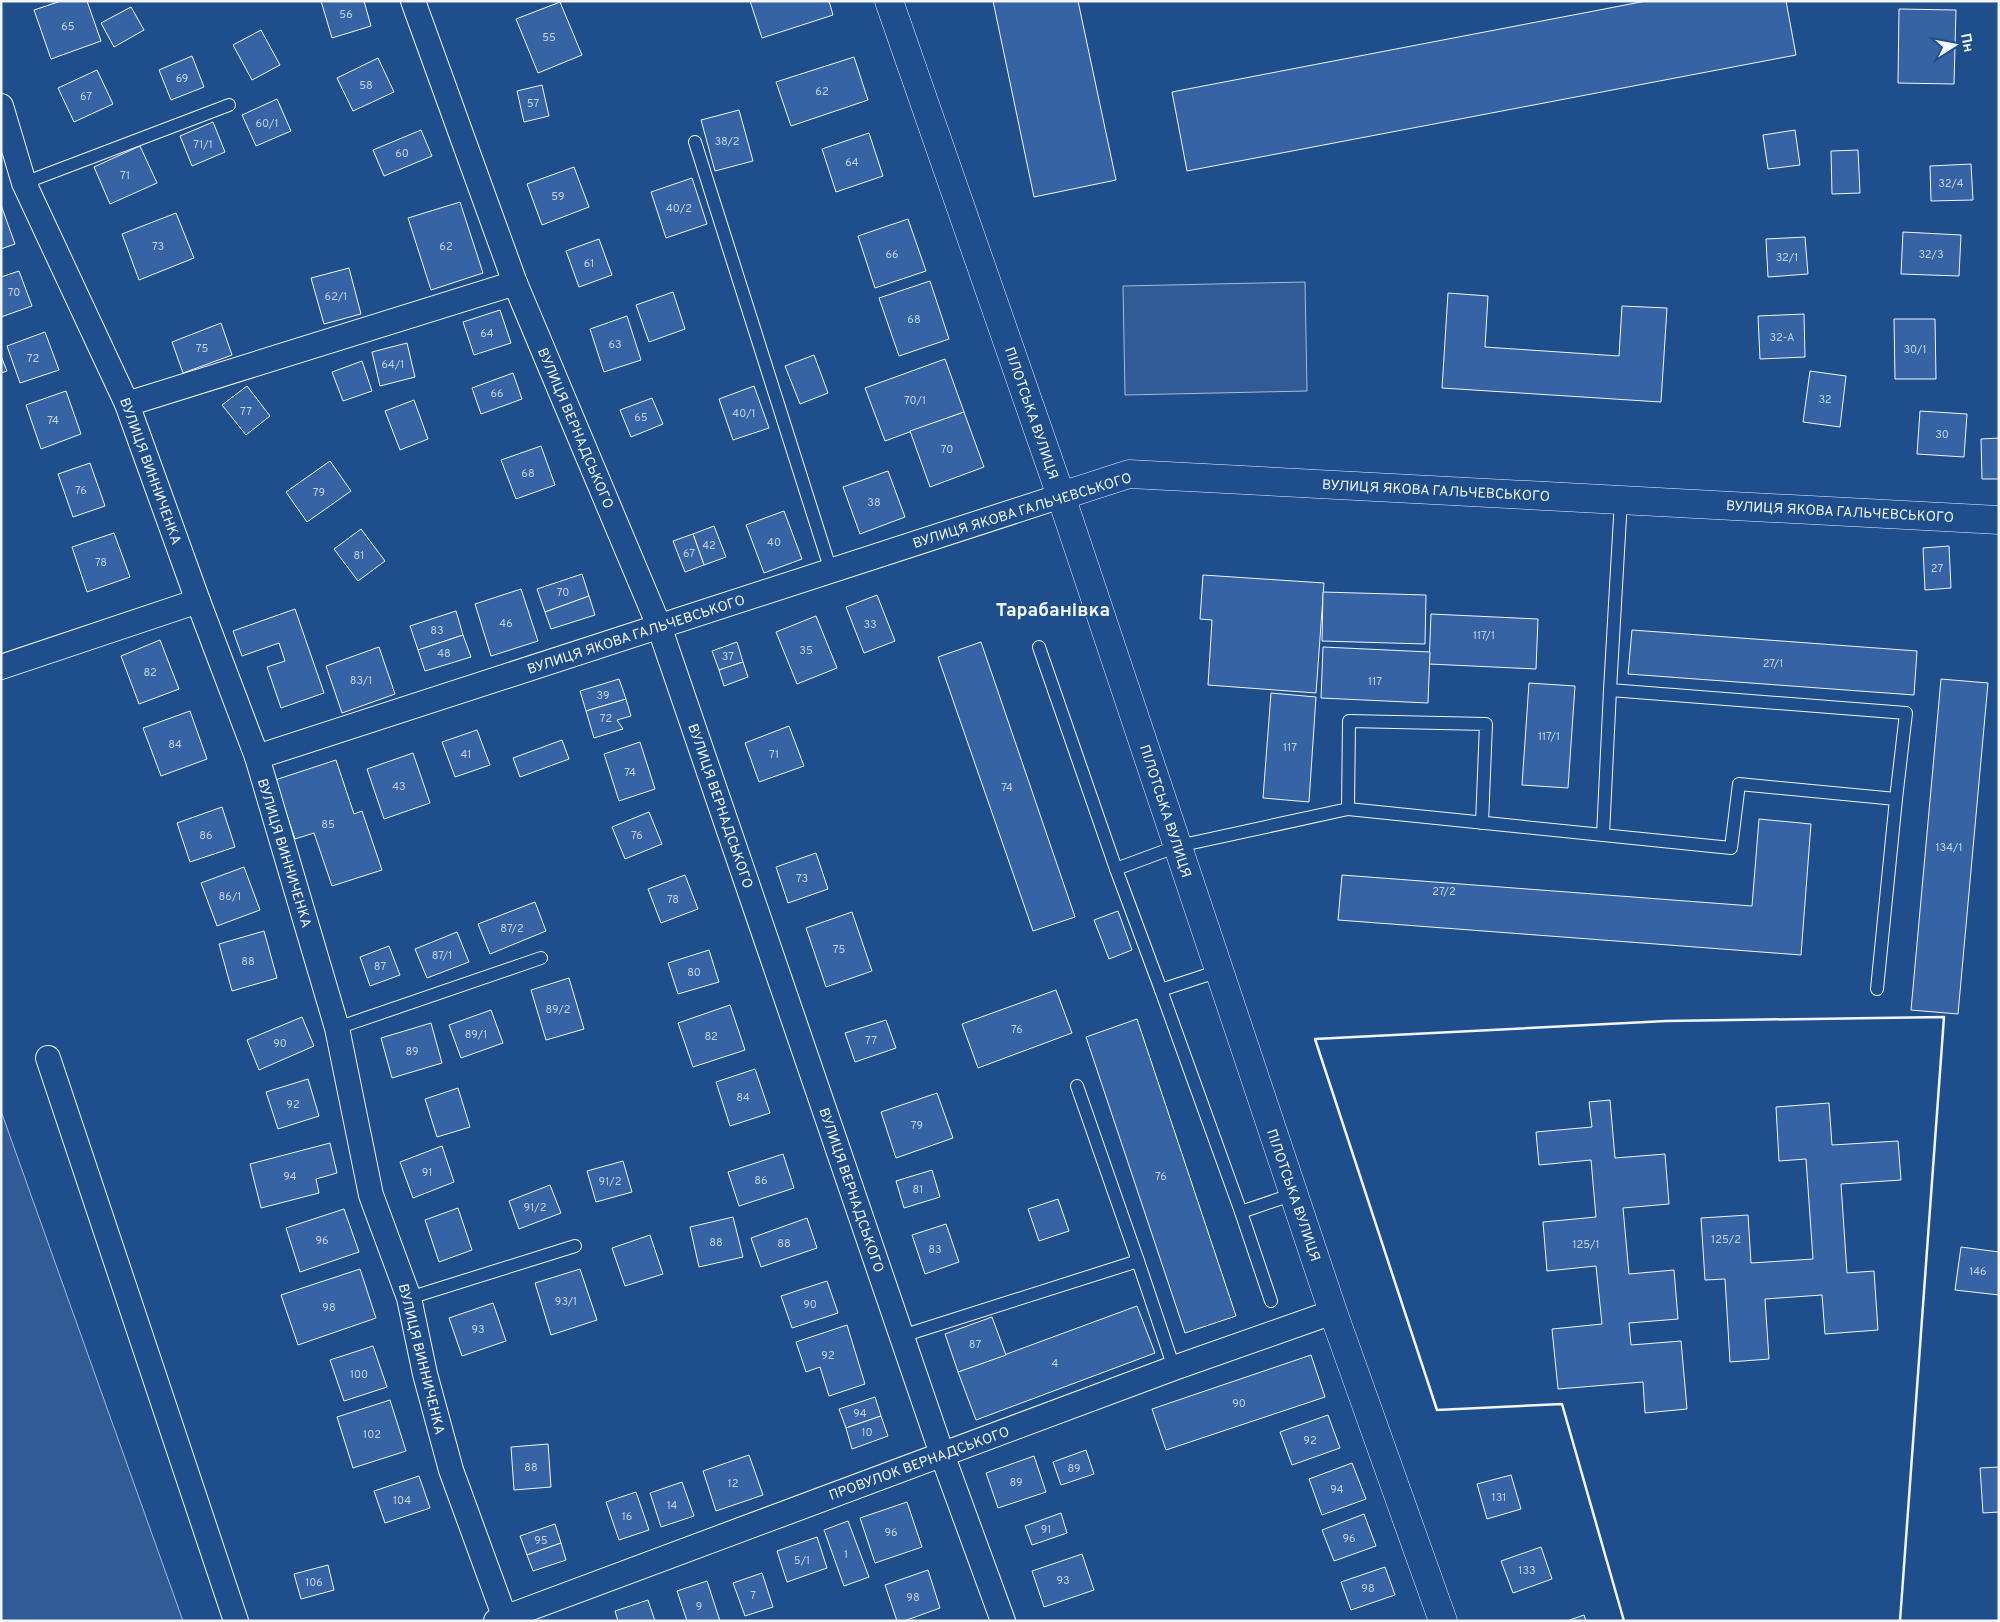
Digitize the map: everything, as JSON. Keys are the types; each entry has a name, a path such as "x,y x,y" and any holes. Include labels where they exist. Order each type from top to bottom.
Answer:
{"street":[{"name":"ВУЛИЦЯ ВЕРНАДСЬКОГО","path":"414,1 515,282 659,626 942,1454 1003,1621"},
{"name":"ПІЛОТСЬКА ВУЛИЦЯ","path":"888,1 1061,496 1333,1312 1443,1621"},
{"name":"ВУЛИЦЯ ВИННИЧЕНКА","path":"1,108 24,183 127,404 257,757 337,1028 371,1195 409,1298 425,1374 451,1470 502,1620"},
{"path":"127,404 515,282"},
{"name":"ВУЛИЦЯ ЯКОВА ГАЛЬЧЕВСЬКОГО","path":"257,757 1129,474 1999,520"},
{"path":"1,667 198,601"},
{"path":"48,1058 236,1621"},
{"name":"ПРОВУЛОК ВЕРНАДСЬКОГО","path":"502,1620 1174,1368 1333,1312"}],"lane":[{"path":"24,183 229,105"},
{"path":"695,142 831,571"},
{"path":"1603,835 1621,500"},
{"path":"1039,647 1116,869 1241,1212 1271,1301"},
{"path":"1610,690 1906,713 1877,990"},
{"path":"1348,809 1349,721 1486,724 1482,823"},
{"path":"1116,869 1178,846 1348,809 1731,848 1739,784 1896,799"},
{"path":"337,1028 541,958"},
{"path":"1161,990 1219,971"},
{"path":"1077,1086 1174,1368"},
{"path":"1241,1212 1294,1194"},
{"path":"409,1298 575,1246"},
{"path":"902,1336 1138,1261"}],"shaded area":[{"path":"1305,282 1307,391 1125,395 1123,286"},
{"path":"1,1111 183,1621 1,1621"}],"building":[{"path":"61,1 87,1 101,41 51,59 34,10"},
{"path":"321,1 364,1 371,26 332,38"},
{"path":"750,1 829,1 833,15 762,38"},
{"path":"993,1 1078,1 1116,180 1034,197"},
{"path":"1646,1 1786,1 1796,55 1187,171 1172,92"},
{"path":"560,2 582,55 538,73 516,19"},
{"path":"131,7 144,30 114,47 101,23"},
{"path":"1899,9 1956,10 1954,84 1898,83"},
{"path":"261,30 280,65 252,80 233,45"},
{"path":"192,56 204,87 171,100 159,70"},
{"path":"854,57 868,100 791,126 776,82"},
{"path":"378,58 394,92 353,111 337,78"},
{"path":"97,70 113,104 74,122 58,88"},
{"path":"542,85 549,116 524,122 517,91"},
{"path":"277,99 291,131 256,146 242,115"},
{"path":"739,110 753,161 715,171 701,120"},
{"path":"213,122 225,152 192,166 180,136"},
{"path":"421,130 432,156 384,176 373,150"},
{"path":"1795,130 1800,165 1768,169 1763,135"},
{"path":"869,133 883,176 836,192 822,149"},
{"path":"140,146 157,183 110,204 94,167"},
{"path":"1858,150 1860,193 1832,194 1831,151"},
{"path":"1971,164 1973,200 1931,201 1930,166"},
{"path":"574,167 589,207 542,225 527,184"},
{"path":"692,178 707,224 666,238 651,192"},
{"path":"460,202 483,273 431,290 408,218"},
{"path":"1,205 15,244 1,249"},
{"path":"176,213 194,258 139,280 122,234"},
{"path":"908,219 926,271 875,288 858,236"},
{"path":"1903,232 1961,235 1959,276 1901,274"},
{"path":"1805,237 1808,274 1768,277 1766,239"},
{"path":"599,239 612,275 579,287 566,251"},
{"path":"349,268 361,314 324,324 311,278"},
{"path":"19,271 32,306 1,317 1,277"},
{"path":"930,281 949,339 899,356 879,298"},
{"path":"673,292 685,329 649,342 636,305"},
{"path":"1448,293 1488,296 1485,347 1619,356 1622,306 1667,308 1661,402 1442,388"},
{"path":"500,310 511,343 474,355 463,322"},
{"path":"1804,314 1805,357 1760,359 1758,316"},
{"path":"627,316 641,360 604,372 590,329"},
{"path":"1894,319 1935,319 1936,379 1895,379"},
{"path":"221,323 232,355 183,373 172,342"},
{"path":"45,332 59,370 20,383 7,346"},
{"path":"407,343 415,377 380,386 372,352"},
{"path":"814,355 828,393 800,404 785,366"},
{"path":"1,356 7,371 1,373"},
{"path":"945,359 964,412 885,441 865,388"},
{"path":"362,361 372,391 343,401 332,372"},
{"path":"1810,371 1846,376 1840,427 1803,422"},
{"path":"513,373 522,399 481,414 472,388"},
{"path":"247,386 270,416 246,435 222,405"},
{"path":"754,386 769,428 733,440 719,399"},
{"path":"66,391 81,434 41,449 26,405"},
{"path":"652,398 663,424 631,437 620,410"},
{"path":"414,400 428,439 400,450 385,411"},
{"path":"1920,411 1967,414 1964,457 1917,454"},
{"path":"964,412 984,467 930,487 910,431"},
{"path":"1999,438 1999,479 1982,479 1981,439"},
{"path":"541,446 555,485 516,499 501,460"},
{"path":"330,461 351,491 307,522 286,492"},
{"path":"90,463 105,506 73,517 58,474"},
{"path":"888,471 905,517 860,534 843,487"},
{"path":"784,511 802,559 764,573 746,525"},
{"path":"714,526 726,557 704,565 693,534"},
{"path":"361,529 385,561 358,581 334,549"},
{"path":"114,533 130,577 87,592 72,547"},
{"path":"693,534 704,565 685,572 673,541"},
{"path":"1949,546 1951,588 1925,590 1923,548"},
{"path":"582,574 589,596 545,612 537,589"},
{"path":"1203,575 1324,583 1316,693 1208,685 1212,620 1200,619"},
{"path":"521,589 538,641 491,656 475,604"},
{"path":"1323,592 1426,595 1425,644 1322,641"},
{"path":"877,595 895,641 864,653 846,607"},
{"path":"589,596 595,615 551,629 545,612"},
{"path":"295,609 324,693 281,708 267,667 285,661 279,643 242,656 233,631"},
{"path":"456,611 463,635 418,650 410,626"},
{"path":"1431,614 1538,619 1536,669 1429,664"},
{"path":"816,616 837,668 797,684 776,632"},
{"path":"1632,630 1917,651 1914,695 1628,674"},
{"path":"463,635 471,657 425,671 418,650"},
{"path":"160,640 179,689 139,704 121,656"},
{"path":"737,642 743,662 719,670 712,651"},
{"path":"981,642 1075,917 1033,931 938,657"},
{"path":"379,647 395,694 342,713 326,666"},
{"path":"1323,647 1430,652 1428,703 1321,698"},
{"path":"743,662 748,677 724,686 719,670"},
{"path":"619,679 626,699 586,711 580,691"},
{"path":"1941,679 1988,683 1958,1014 1911,1010"},
{"path":"1529,683 1575,686 1568,788 1522,785"},
{"path":"1271,693 1316,697 1309,802 1263,798"},
{"path":"626,699 631,716 617,720 623,729 594,738 586,711"},
{"path":"190,711 207,759 161,776 143,728"},
{"path":"789,726 804,766 759,782 745,743"},
{"path":"477,730 490,765 455,777 442,742"},
{"path":"562,740 569,759 520,777 513,758"},
{"path":"640,742 655,789 619,801 604,754"},
{"path":"413,753 430,803 384,819 367,769"},
{"path":"336,760 354,814 362,811 382,870 332,886 314,833 295,839 275,780"},
{"path":"222,807 235,847 190,862 177,823"},
{"path":"649,812 662,844 625,859 612,827"},
{"path":"1759,819 1811,824 1801,955 1338,920 1342,875 1752,906"},
{"path":"816,853 828,889 788,903 776,867"},
{"path":"244,867 260,910 217,926 201,883"},
{"path":"685,875 698,909 661,923 648,889"},
{"path":"535,902 546,931 490,954 478,924"},
{"path":"1118,911 1132,950 1109,959 1094,920"},
{"path":"852,912 872,971 826,987 806,928"},
{"path":"264,931 277,978 232,991 219,944"},
{"path":"457,932 469,962 427,978 415,949"},
{"path":"389,946 400,975 370,986 360,957"},
{"path":"709,950 719,982 678,994 668,963"},
{"path":"569,978 584,1029 546,1040 531,990"},
{"path":"1056,990 1072,1033 978,1068 962,1024"},
{"path":"730,1005 745,1050 693,1067 678,1023"},
{"path":"491,1010 503,1043 461,1058 449,1025"},
{"path":"302,1017 314,1046 259,1070 247,1040"},
{"path":"1137,1019 1236,1316 1185,1333 1086,1037"},
{"path":"886,1020 896,1048 855,1062 845,1033"},
{"path":"431,1023 442,1063 392,1078 381,1038"},
{"path":"755,1069 770,1113 730,1126 716,1082"},
{"path":"308,1079 319,1116 278,1129 266,1092"},
{"path":"458,1088 470,1127 437,1137 425,1099"},
{"path":"937,1093 953,1138 896,1158 881,1112"},
{"path":"1610,1100 1615,1158 1665,1154 1669,1204 1623,1208 1629,1274 1674,1270 1678,1319 1629,1323 1631,1345 1681,1341 1687,1409 1645,1413 1643,1382 1558,1389 1552,1329 1602,1324 1596,1266 1547,1271 1543,1222 1596,1217 1591,1160 1539,1165 1536,1132 1592,1127 1589,1102"},
{"path":"1829,1103 1832,1145 1898,1141 1901,1180 1841,1184 1847,1273 1874,1271 1878,1330 1825,1334 1822,1295 1765,1299 1769,1359 1730,1362 1725,1279 1705,1280 1701,1218 1748,1215 1751,1263 1813,1259 1806,1159 1779,1161 1776,1107"},
{"path":"330,1143 337,1173 316,1179 319,1193 261,1208 250,1164"},
{"path":"442,1146 454,1182 413,1198 400,1162"},
{"path":"783,1154 794,1188 739,1206 728,1172"},
{"path":"623,1161 632,1192 596,1202 587,1171"},
{"path":"932,1170 940,1197 904,1208 896,1181"},
{"path":"550,1185 561,1213 519,1229 509,1201"},
{"path":"1058,1199 1069,1231 1039,1241 1028,1209"},
{"path":"458,1208 472,1250 439,1262 425,1220"},
{"path":"344,1209 359,1252 300,1272 286,1228"},
{"path":"733,1217 743,1257 699,1267 690,1227"},
{"path":"807,1218 817,1248 761,1267 751,1238"},
{"path":"946,1224 959,1262 925,1274 912,1235"},
{"path":"650,1235 663,1274 625,1286 612,1248"},
{"path":"1961,1247 1999,1252 1999,1295 1955,1290"},
{"path":"360,1269 376,1318 298,1345 281,1295"},
{"path":"580,1269 597,1320 551,1335 535,1283"},
{"path":"827,1281 838,1313 792,1328 781,1296"},
{"path":"493,1303 506,1341 462,1356 449,1318"},
{"path":"1137,1306 1155,1353 976,1420 958,1372"},
{"path":"992,1317 1006,1355 958,1372 945,1334"},
{"path":"847,1325 865,1384 829,1396 820,1367 806,1372 796,1342"},
{"path":"373,1346 387,1387 344,1401 330,1360"},
{"path":"1311,1355 1325,1397 1166,1450 1152,1409"},
{"path":"875,1397 881,1416 846,1428 839,1409"},
{"path":"390,1400 406,1451 353,1468 337,1417"},
{"path":"1328,1415 1340,1448 1292,1465 1280,1432"},
{"path":"881,1416 888,1436 852,1449 846,1428"},
{"path":"548,1444 551,1487 514,1490 511,1447"},
{"path":"1086,1450 1094,1474 1061,1485 1053,1462"},
{"path":"749,1455 763,1495 716,1511 703,1471"},
{"path":"1034,1456 1046,1492 998,1508 986,1473"},
{"path":"1352,1463 1366,1499 1322,1515 1309,1479"},
{"path":"1999,1467 1999,1512 1983,1513 1980,1468"},
{"path":"1511,1475 1521,1509 1487,1519 1477,1484"},
{"path":"419,1476 430,1508 385,1523 374,1491"},
{"path":"682,1482 694,1516 661,1527 650,1493"},
{"path":"636,1492 649,1530 619,1540 606,1502"},
{"path":"907,1502 922,1547 875,1563 860,1518"},
{"path":"1061,1513 1067,1533 1032,1545 1025,1526"},
{"path":"1364,1514 1376,1546 1334,1561 1322,1530"},
{"path":"848,1521 869,1577 844,1586 824,1530"},
{"path":"555,1524 561,1543 527,1555 520,1536"},
{"path":"817,1537 827,1568 787,1582 777,1551"},
{"path":"561,1543 566,1560 533,1571 527,1555"},
{"path":"1541,1547 1552,1579 1513,1593 1501,1561"},
{"path":"1082,1554 1094,1590 1044,1607 1032,1571"},
{"path":"328,1565 334,1590 301,1599 294,1574"},
{"path":"1385,1567 1395,1595 1351,1610 1341,1582"},
{"path":"928,1570 940,1608 904,1621 897,1621 885,1585"},
{"path":"762,1573 773,1607 745,1616 733,1583"},
{"path":"707,1581 720,1621 687,1621 677,1591"},
{"path":"648,1600 655,1621 618,1621 615,1611"},
{"path":"1584,1615 1586,1621 1567,1621"}],"wall":[{"path":"1624,1621 1562,1404 1437,1410 1315,1039 1666,1021 1944,1017 1900,1621"}],"district":[{"name":"Тарабанівка","path":"1053,609"}]}
